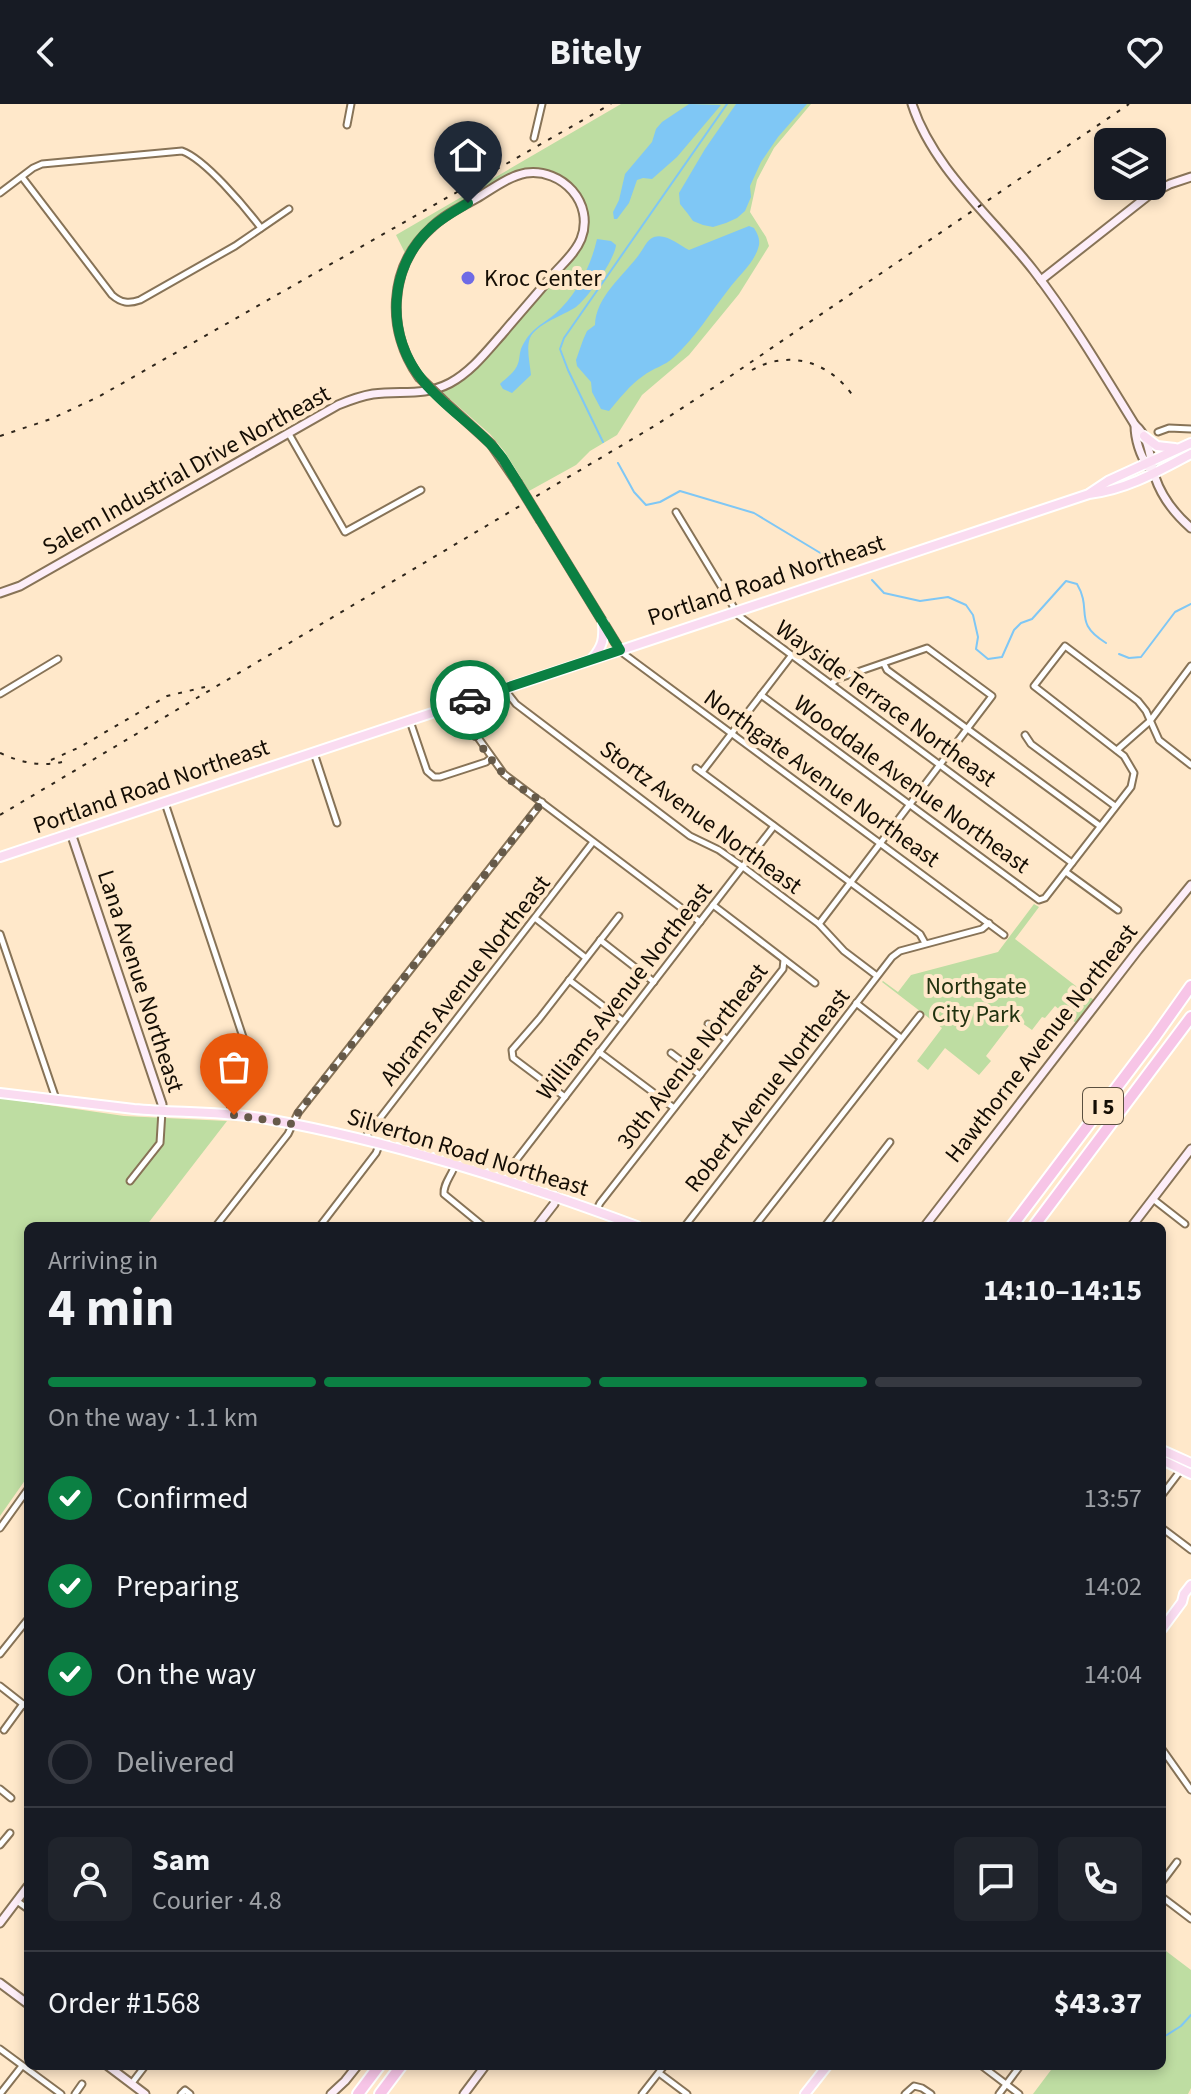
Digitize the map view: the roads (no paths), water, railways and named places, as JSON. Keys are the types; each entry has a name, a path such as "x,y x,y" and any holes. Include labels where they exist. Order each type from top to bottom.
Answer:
{"highway":[{"name":"I 5","path":"1015,1222 1191,986"},
{"name":"I 5","path":"1037,1222 1191,1017"},
{"path":"358,2094 376,2070"},
{"path":"380,2094 399,2070"},
{"path":"386,2094 400,2070"}],"main road":[{"path":"1144,436 1157,446 1180,448"},
{"name":"Portland Road Northeast","path":"1089,494 1108,481 1191,443"},
{"name":"Portland Road Northeast","path":"0,857 1089,494 1110,491 1191,454"},
{"path":"592,659 603,644 603,623"},
{"name":"Silverton Road Northeast","path":"0,1093 162,1111 229,1114 293,1124 380,1143 504,1178 626,1222"},
{"path":"1166,1452 1191,1463"},
{"path":"1166,1462 1191,1474"},
{"path":"1166,1624 1191,1585"},
{"path":"1182,1602 1191,1598"},
{"path":"805,2094 824,2070"}],"street":[{"path":"347,125 351,104"},
{"path":"534,138 542,104"},
{"path":"912,104 921,128 938,157 1041,280 1144,436 1149,462"},
{"path":"0,193 42,164 182,151 196,158 261,228"},
{"name":"Salem Industrial Drive Northeast","path":"0,593 20,586 350,400 372,394 426,392 445,385 464,374 571,255 580,240 584,223 581,204 575,194 567,184 538,172 520,175 443,218 420,240 409,255 401,275 396,306 400,338 406,356 419,377 446,403 491,444 620,650"},
{"path":"22,177 112,295 129,303 140,300 235,246 289,209"},
{"path":"1041,280 1149,195 1191,177"},
{"path":"1135,425 1135,436 1168,503 1191,528"},
{"path":"1158,432 1166,428 1191,429"},
{"path":"289,434 345,532 421,490"},
{"name":"Wayside Terrace Northeast","path":"676,512 734,612 1072,863"},
{"path":"1118,910 1066,872 1131,787 1134,773 1129,762 1117,750 1034,686 1065,646 1138,701 1159,740 1191,765"},
{"path":"819,924 992,696 927,648 837,679 830,685"},
{"name":"Northgate Avenue Northeast","path":"620,650 1004,935"},
{"path":"791,656 699,770 920,934 925,943"},
{"path":"0,694 58,659"},
{"path":"884,664 887,670 1100,826"},
{"path":"1117,750 1150,721 1191,666"},
{"name":"Stortz Avenue Northeast","path":"504,689 516,704 690,836 719,850 819,924 844,951 877,976"},
{"name":"Wooddale Avenue Northeast","path":"761,695 1042,900 1066,872"},
{"path":"456,704 504,774 700,922"},
{"path":"409,720 427,771 434,777 491,758"},
{"path":"1025,735 1031,744 1115,806"},
{"path":"314,752 337,823"},
{"path":"165,802 254,1070 254,1075 231,1106 229,1114"},
{"path":"219,1222 288,1134 298,1113 542,802"},
{"name":"Williams Avenue Northeast","path":"504,1178 774,826"},
{"name":"Lana Avenue Northeast","path":"71,833 162,1104 160,1143 130,1181"},
{"name":"Abrams Avenue Northeast","path":"364,1139 593,842"},
{"name":"Hawthorne Avenue Northeast","path":"928,1222 1191,885"},
{"path":"713,905 815,983"},
{"path":"565,1097 513,1058 512,1050 619,916"},
{"path":"535,918 586,958"},
{"name":"Robert Avenue Northeast","path":"688,1222 896,953 982,929 989,923"},
{"path":"0,934 56,1099"},
{"path":"600,940 654,982"},
{"name":"30th Avenue Northeast","path":"596,1211 783,969 784,960"},
{"path":"569,980 623,1021"},
{"path":"856,1003 901,1038"},
{"path":"758,1222 920,1015"},
{"path":"708,1024 727,1040"},
{"path":"599,1052 674,1108"},
{"path":"671,1053 700,1075"},
{"path":"828,1222 890,1142"},
{"path":"323,1222 376,1153 380,1143"},
{"path":"1135,1222 1191,1149"},
{"path":"455,1164 444,1194 478,1222"},
{"path":"540,1222 557,1196"},
{"path":"1153,1199 1185,1224"},
{"path":"1166,1490 1181,1469"},
{"path":"0,1528 24,1499"},
{"path":"1166,1531 1191,1550"},
{"path":"0,1654 24,1629"},
{"path":"0,1686 24,1704"},
{"path":"4,1730 24,1708"},
{"path":"1166,1755 1191,1790"},
{"path":"0,1789 11,1798"},
{"path":"0,1845 10,1833"},
{"path":"1166,1877 1177,1862"},
{"path":"0,1923 24,1891"},
{"path":"1166,1900 1191,1919"},
{"path":"17,1901 24,1906"},
{"path":"0,1983 24,2001"},
{"path":"0,2049 22,2066 0,2094"},
{"path":"28,2070 61,2094"},
{"path":"114,2070 145,2094"},
{"path":"132,2083 142,2070"},
{"path":"331,2094 354,2070"},
{"path":"464,2094 482,2070"},
{"path":"642,2094 661,2070"},
{"path":"987,2070 1019,2094"},
{"path":"999,2094 1017,2070"},
{"path":"659,2073 687,2094"},
{"path":"75,2094 82,2084"},
{"path":"905,2094 914,2086 931,2094"},
{"path":"181,2094 185,2090 190,2094"}],"water":[{"path":"689,104 721,105 677,157 652,179 637,180 629,203 614,219 613,212 625,174 652,142 662,122"},
{"path":"736,104 807,104 761,162 750,186 751,197 745,211 726,223 713,227 703,225 693,221 680,204 679,193"},
{"path":"749,226 758,236 757,252 696,333 670,360 647,373 625,392 609,411 601,409 592,392 591,382 577,366 576,360 587,331 595,325 605,296 647,242 659,236 689,250"},
{"path":"597,239 616,245 606,268 576,307 533,333 528,346 531,375 512,393 503,389 500,384 515,369 528,336 563,307 576,289 587,270"}],"waterway":[{"path":"603,442 560,349 564,338 727,104"},
{"path":"618,463 634,492 646,505 660,502 680,491 754,513 827,557 845,563"},
{"path":"872,580 884,593 920,601 948,597 966,605 973,615 978,637 976,649 988,659 1002,657 1014,630 1032,619 1066,581 1077,584 1089,629 1106,643"},
{"path":"1119,654 1129,658 1141,657 1175,612 1191,604"},
{"path":"1166,2035 1191,2015"}],"railway":[{"path":"0,436 51,419 100,396 611,104"},
{"path":"0,815 656,425 1129,104"},
{"path":"752,370 780,360 808,362 833,375 853,396"},
{"path":"51,760 80,747 167,696 205,687"},
{"path":"0,753 30,763 62,762"}],"place":[{"name":"Kroc Center","path":"468,278"}],"park label":[{"name":"Northgate City Park","path":"976,1000"}]}
